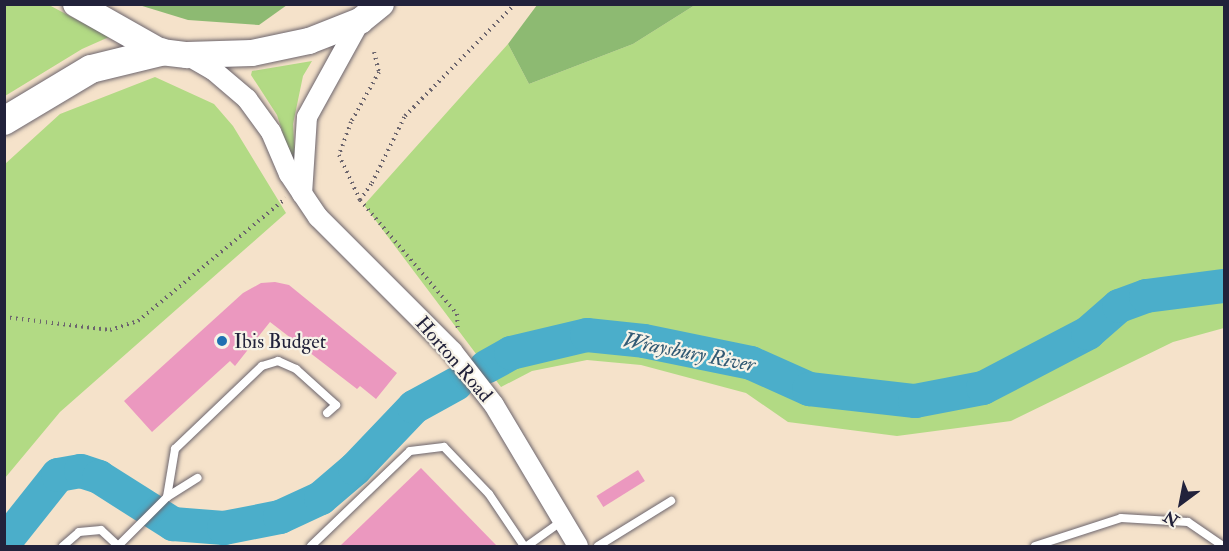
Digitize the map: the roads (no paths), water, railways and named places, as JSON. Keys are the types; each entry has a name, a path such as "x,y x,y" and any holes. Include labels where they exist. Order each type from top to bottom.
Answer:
{"highway":[{"path":"76,4 174,54"},
{"path":"4,121 91,69 174,54 252,53 309,41 360,21 381,4"}],"street":[{"path":"300,191 307,117 360,21"},
{"name":"Horton Road","path":"174,54 213,70 247,99 271,132 300,191 318,218 452,351 494,405 578,546"}],"lane":[{"path":"167,496 175,449 262,366 278,361 296,369 336,405 327,413"},
{"path":"311,546 410,451 444,447 489,494 526,546 562,521"},
{"path":"63,546 79,532 101,530 118,546 167,496 198,478"},
{"path":"598,546 671,501"},
{"path":"1035,546 1121,518 1188,522 1223,546"}],"waterway":[{"name":"Wraysbury River","path":"486,367 511,353 587,335 644,341 751,363 809,389 915,401 983,388 1088,333 1119,306 1146,296 1224,286"},
{"name":"Wraysbury River","path":"4,543 58,475 81,471 99,477 173,524 224,528 280,517 321,498 355,469 414,407 456,384"}],"place":[{"name":"Ibis Budget","path":"222,341"}]}
